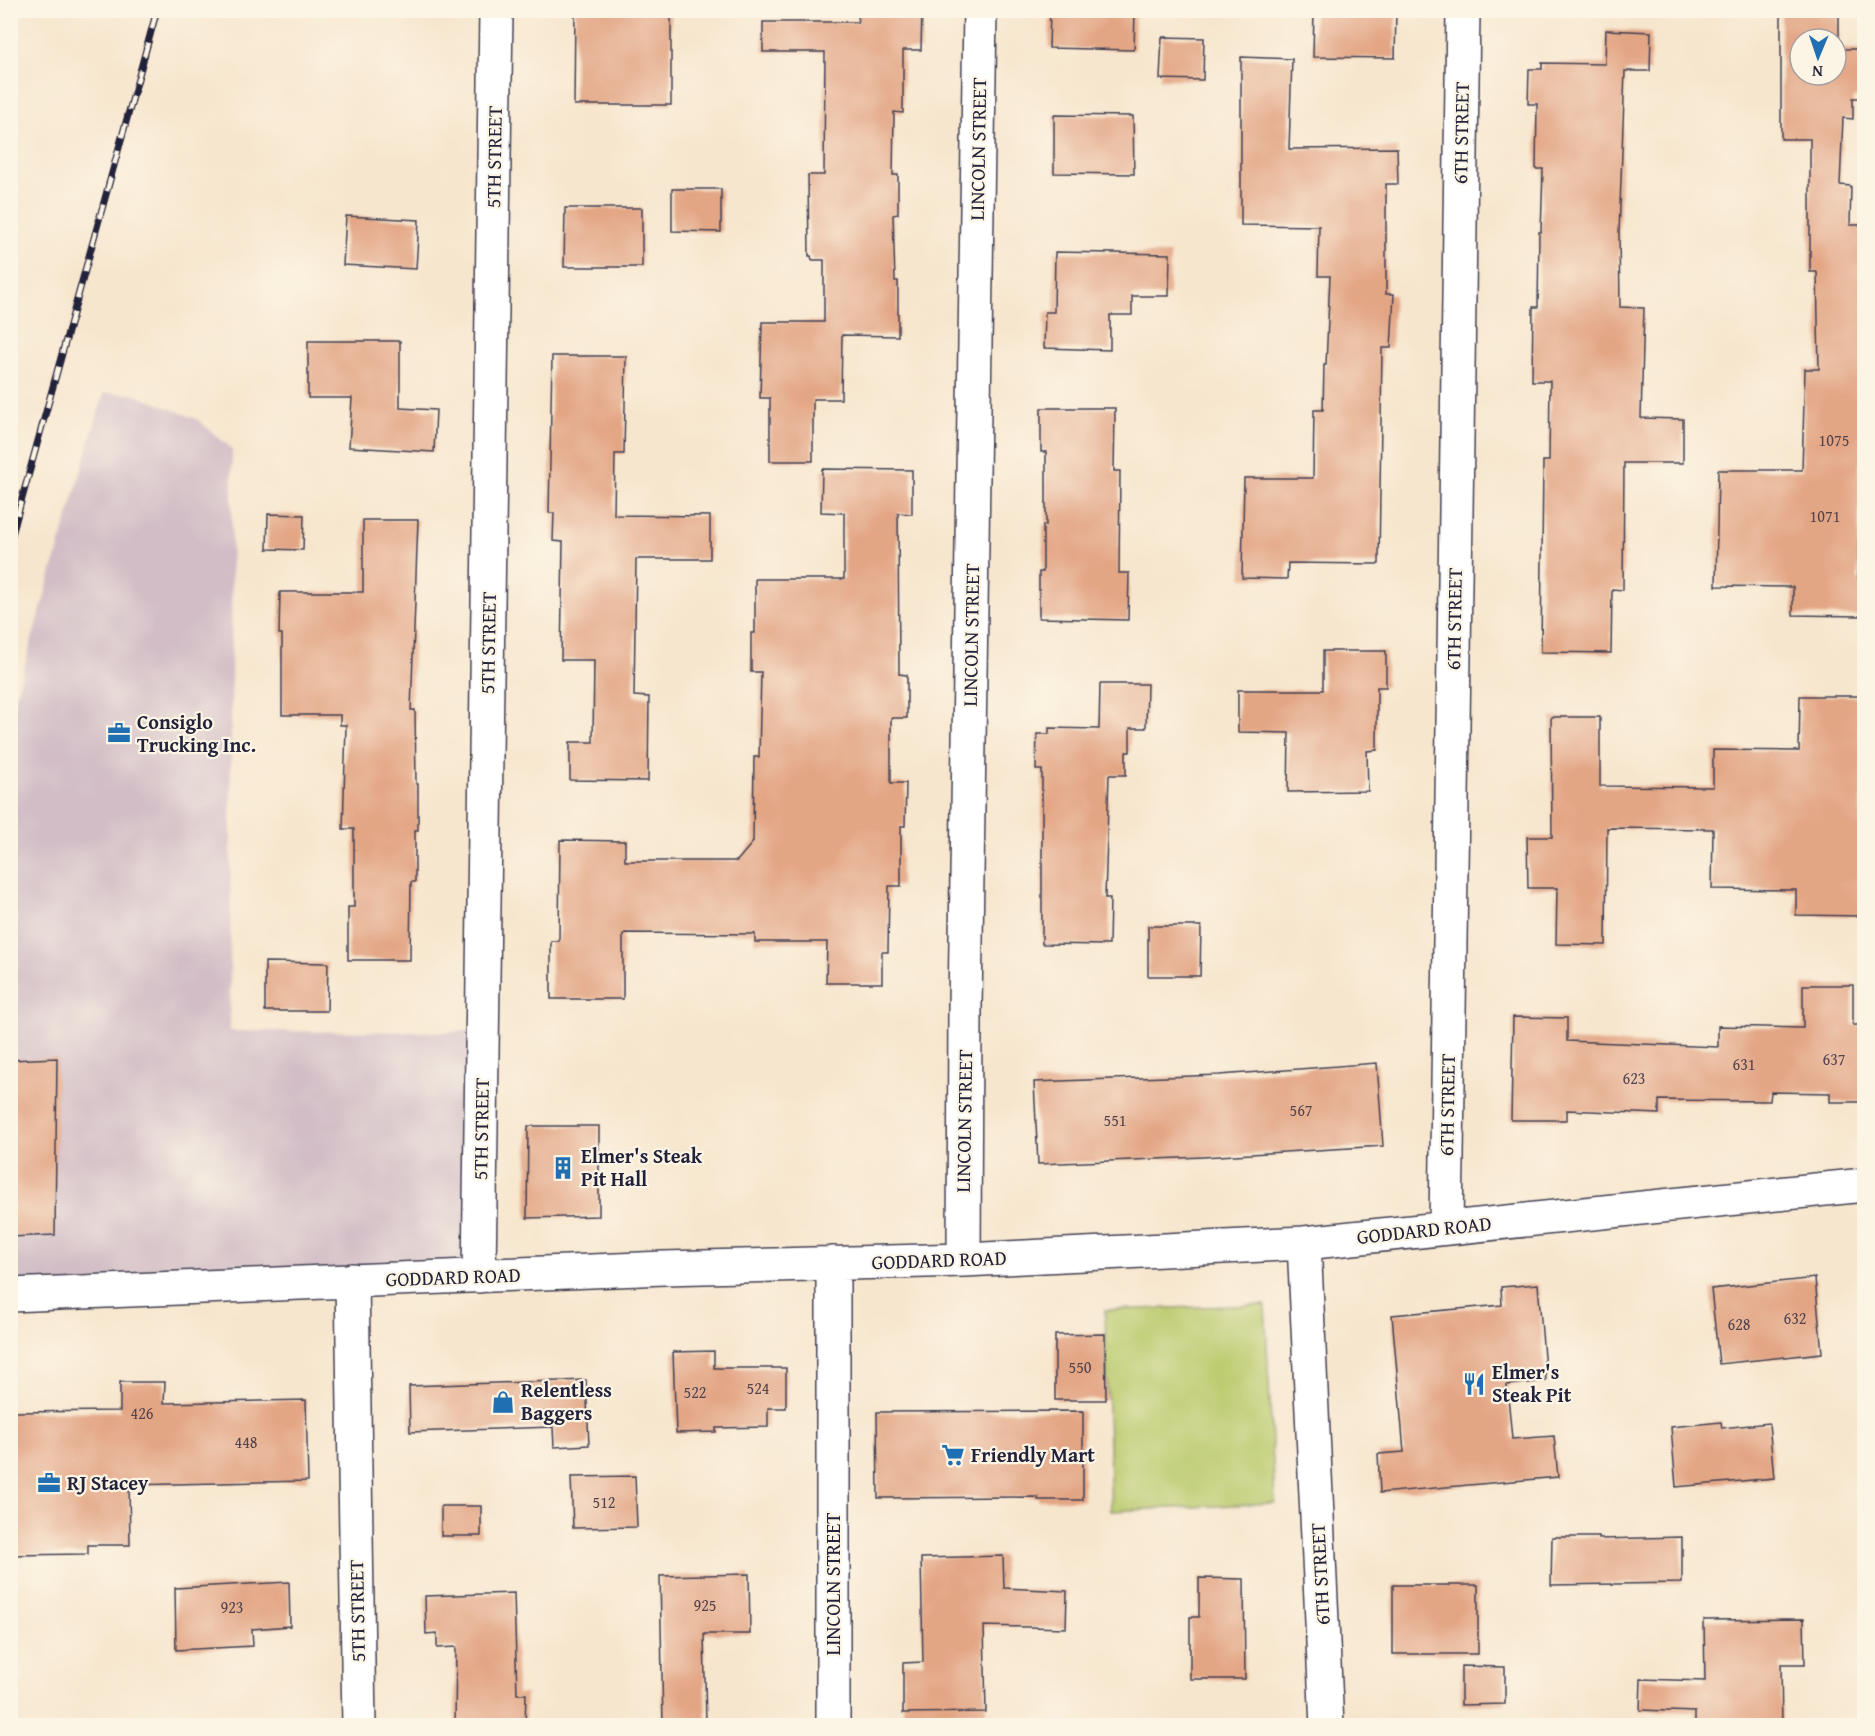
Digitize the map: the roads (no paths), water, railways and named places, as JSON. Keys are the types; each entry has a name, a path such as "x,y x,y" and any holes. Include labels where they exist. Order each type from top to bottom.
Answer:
{"street":[{"name":"5TH STREET","path":"479,1276 496,10"},
{"name":"LINCOLN STREET","path":"964,1260 965,1008 980,10"},
{"name":"6TH STREET","path":"1446,1228 1462,10"},
{"name":"GODDARD ROAD","path":"10,1295 352,1280 964,1260 1304,1244 1864,1185"},
{"name":"6TH STREET","path":"1304,1244 1327,1725"},
{"name":"LINCOLN STREET","path":"832,1263 833,1725"},
{"name":"5TH STREET","path":"352,1280 359,1725"}],"railway":[{"path":"10,542 157,10"}],"place":[{"name":"Consiglo Trucking Inc.","path":"119,733"},
{"name":"Elmer's Steak Pit Hall","path":"563,1168"},
{"name":"Elmer's Steak Pit","path":"1474,1384"},
{"name":"Relentless Baggers","path":"503,1402"},
{"name":"Friendly Mart","path":"953,1455"},
{"name":"RJ Stacey","path":"49,1483"}]}
